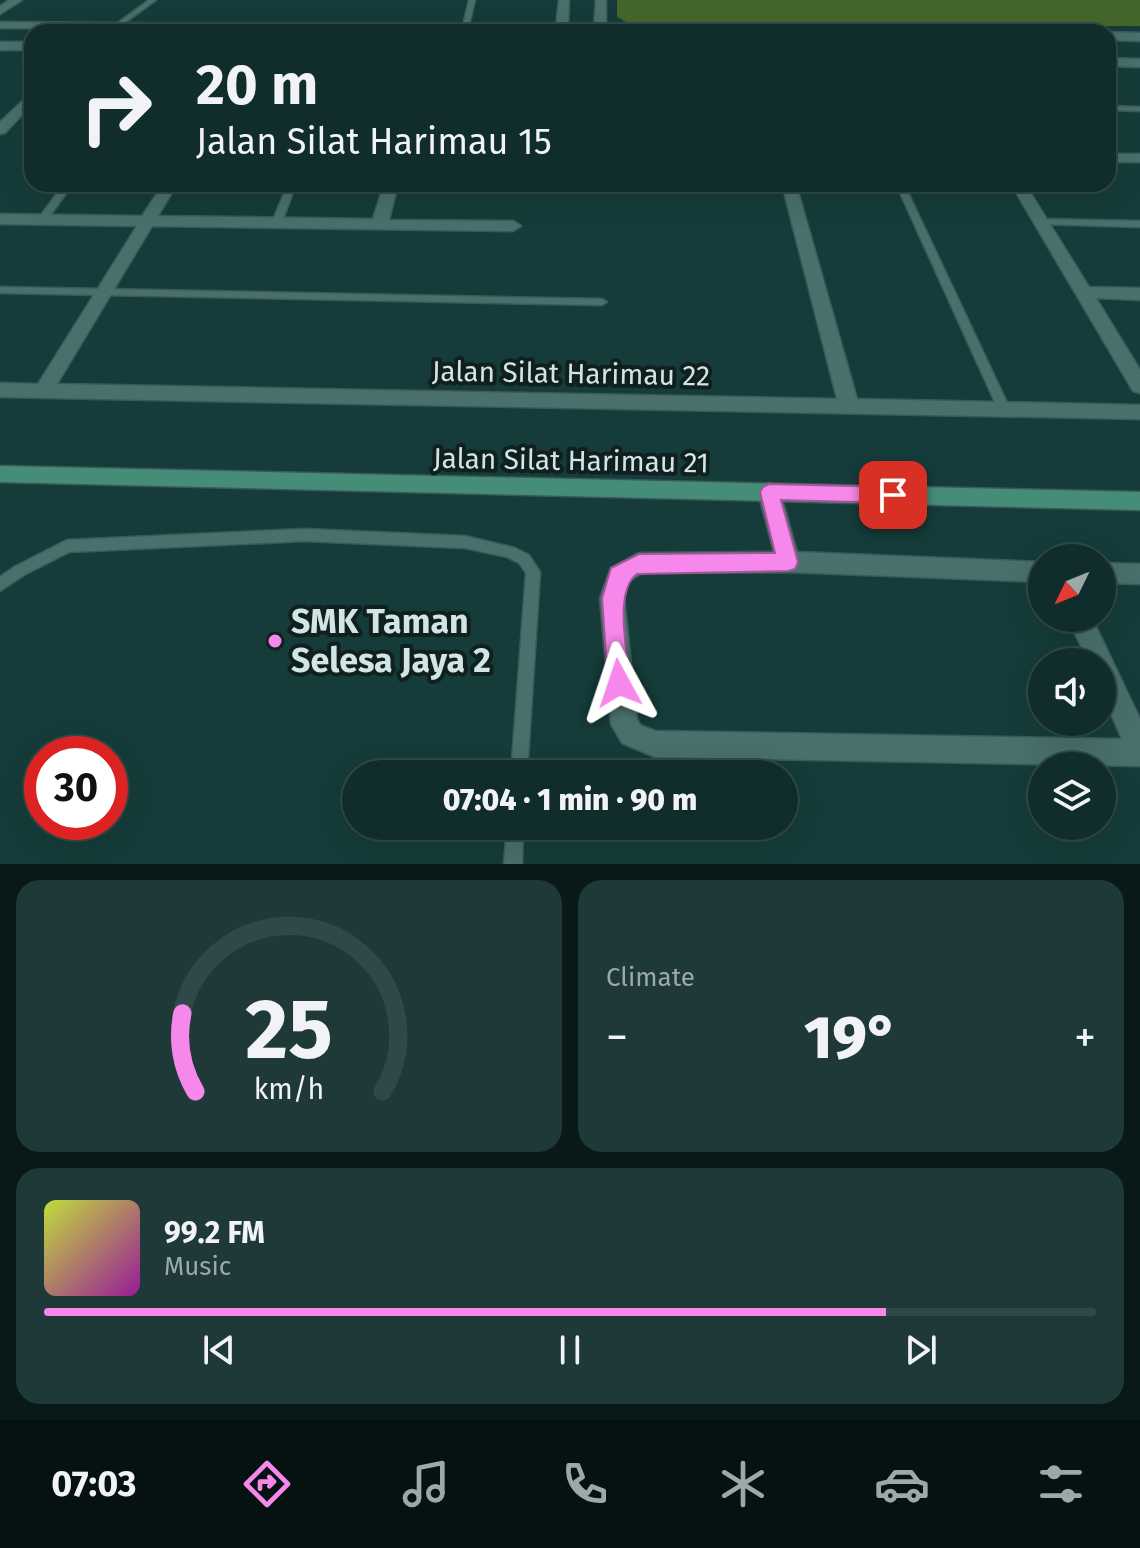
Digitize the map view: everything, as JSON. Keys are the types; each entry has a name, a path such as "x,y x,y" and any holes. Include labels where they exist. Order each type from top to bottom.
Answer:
{"street":[{"path":"0,11 17,0"},
{"path":"562,24 564,0"},
{"path":"600,24 601,0"},
{"path":"0,25 24,25"},
{"path":"1116,36 1140,37"},
{"path":"0,46 24,46"},
{"path":"1116,62 1140,63"},
{"path":"0,130 24,104"},
{"path":"1116,158 1140,158"},
{"path":"44,390 165,192"},
{"path":"380,224 389,192"},
{"path":"791,192 849,406"},
{"path":"1023,192 1140,386"},
{"path":"0,219 513,226"},
{"path":"1083,292 1140,294"},
{"name":"Jalan Silat Harimau 22","path":"0,390 1140,412"},
{"name":"Jalan Silat Harimau 21","path":"0,474 1140,501"},
{"path":"769,492 788,562"},
{"path":"1028,571 788,562 639,563 619,575 612,598 624,724 631,734 642,741 670,745 1140,751 1116,697"},
{"path":"1116,573 1140,574"}],"lane":[{"path":"120,24 153,0"},
{"path":"466,24 472,0"},
{"path":"1116,108 1140,109"},
{"path":"43,219 63,192"},
{"path":"277,222 289,192"},
{"path":"904,192 1004,409"},
{"path":"1041,222 1140,224"},
{"path":"0,290 602,302"},
{"path":"0,585 19,571 67,546 305,535 465,542 510,552 524,559 533,572 520,760"},
{"path":"513,864 514,840"}],"green space":[{"path":"617,0 1140,0 1140,26 629,24 617,17"}],"place":[{"name":"SMK Taman Selesa Jaya 2","path":"275,641"}],"route":[{"path":"619,683 612,598 619,575 629,567 639,563 788,562 769,492 893,495"}]}
